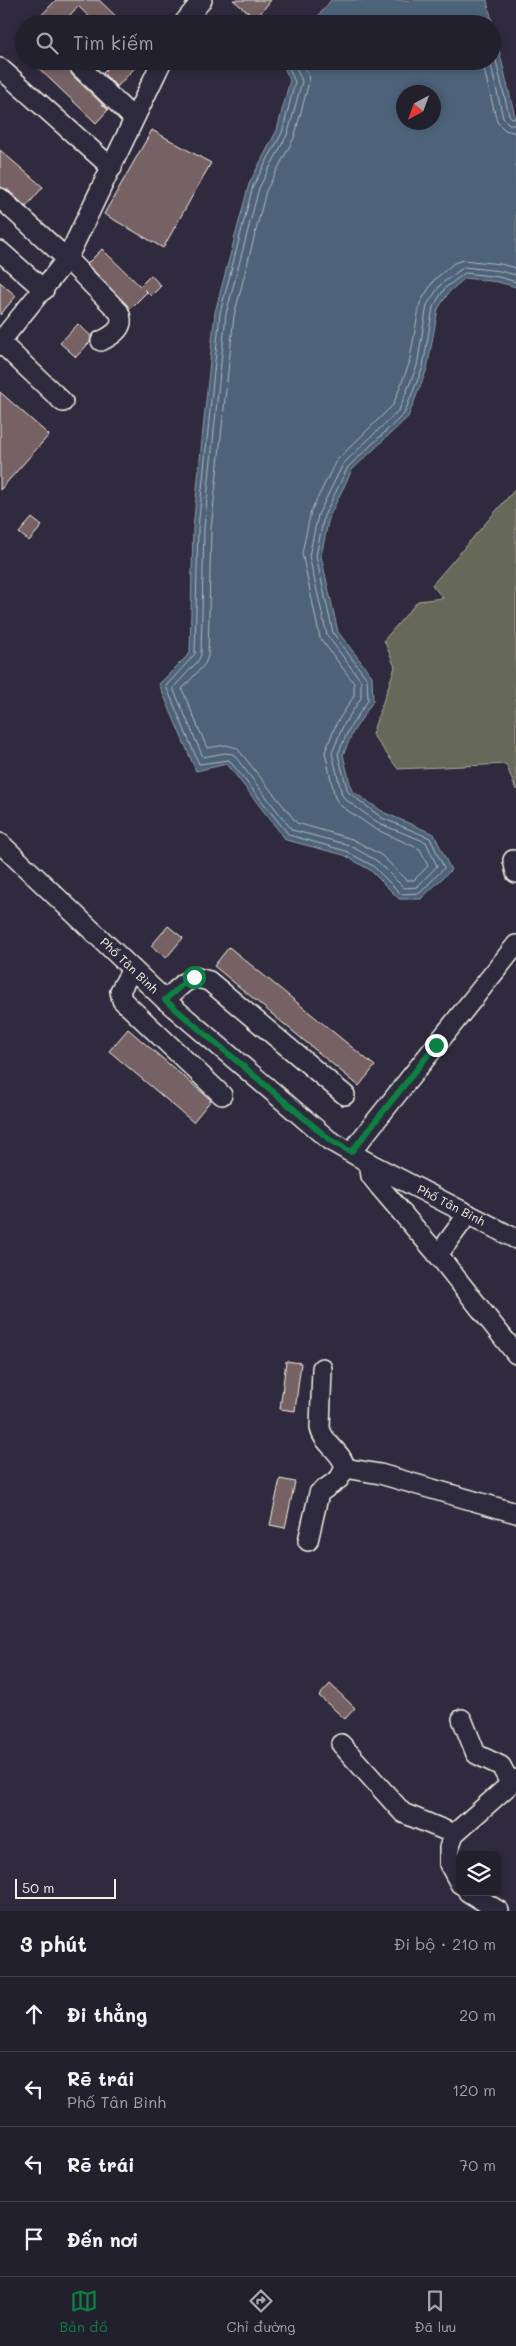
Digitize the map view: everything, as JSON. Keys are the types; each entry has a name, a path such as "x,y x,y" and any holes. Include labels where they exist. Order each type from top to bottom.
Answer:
{"street":[{"path":"190,15 202,0"},
{"path":"0,68 112,168"},
{"path":"83,70 133,118"},
{"path":"63,402 0,342 68,259 112,168 133,118 157,70"},
{"path":"0,198 68,259 119,312 122,320 120,328 101,341"},
{"path":"0,251 44,290"},
{"name":"Phố Tân Bình","path":"0,843 165,1000 330,1140 368,1164 516,1239"},
{"path":"351,1152 516,945"},
{"path":"132,969 120,990 122,1000 222,1095"},
{"path":"165,1000 184,983 194,977 209,981 346,1095"},
{"path":"368,1164 372,1176 379,1186 438,1254 516,1354"},
{"path":"438,1254 468,1214"},
{"path":"308,1541 319,1493 339,1479 345,1468 342,1460 322,1437 320,1428 322,1368"},
{"path":"345,1468 380,1474 516,1513"},
{"path":"456,1877 449,1864 449,1848 454,1834 513,1781 501,1766 476,1754 462,1719"},
{"path":"342,1744 403,1813 454,1834"},
{"path":"474,1896 495,1910"}],"green space":[{"path":"516,488 516,790 506,764 398,769 372,734 395,667 384,640 418,601 443,598 432,585"}],"water":[{"path":"331,0 487,0 491,15 319,15"},
{"path":"501,58 516,121 516,287 498,282 465,278 449,292 438,309 427,369 408,417 352,470 329,517 321,556 338,632 372,676 373,701 353,732 343,755 352,791 385,813 434,834 451,870 421,899 399,899 370,870 344,855 286,840 227,764 196,771 159,684 190,653 193,528 215,312 249,184 277,130 290,80 285,70 501,70"}],"building":[{"path":"56,0 99,0 115,15 88,15 78,6 70,15 42,15"},
{"path":"233,0 271,0 259,15 251,15"},
{"path":"40,70 70,70 72,75 108,110 96,123"},
{"path":"106,70 133,70 117,87 103,73"},
{"path":"152,130 211,163 163,248 104,214"},
{"path":"0,150 43,187 26,207 8,190 0,187"},
{"path":"102,249 140,286 151,275 161,286 151,296 147,292 130,309 87,264"},
{"path":"0,282 16,296 0,315"},
{"path":"78,324 91,336 90,342 76,357 60,343"},
{"path":"0,392 49,435 0,490"},
{"path":"32,518 42,526 29,541 19,533"},
{"path":"168,926 183,938 166,958 151,946"},
{"path":"229,947 375,1066 359,1086 214,966"},
{"path":"128,1029 211,1100 193,1122 109,1051"},
{"path":"286,1361 301,1363 295,1411 280,1409"},
{"path":"280,1479 295,1482 285,1528 270,1525"},
{"path":"330,1684 355,1708 345,1719 319,1696"}],"route":[{"path":"194,977 184,983 165,1000 330,1140 351,1152 436,1045"}]}
